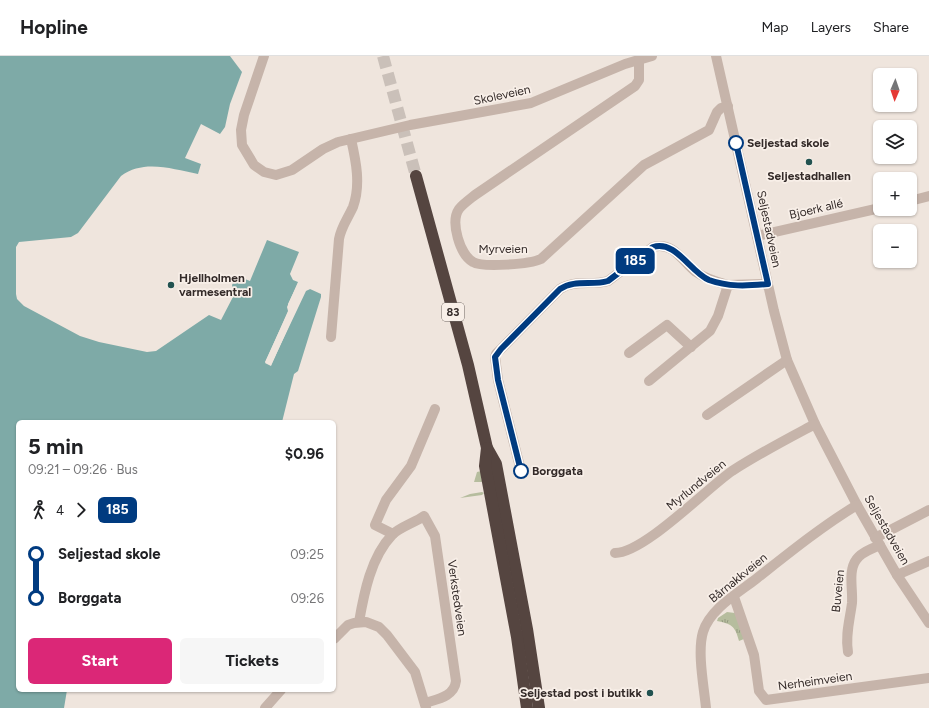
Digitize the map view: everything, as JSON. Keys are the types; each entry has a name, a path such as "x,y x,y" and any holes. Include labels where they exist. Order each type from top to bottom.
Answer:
{"highway":[{"name":"83","path":"416,176 468,365 487,448 496,464 527,629 539,708"},
{"name":"83","path":"487,448 485,466 517,637 527,708"}],"street":[{"name":"Skoleveien","path":"264,56 247,103 241,130 242,145 254,166 264,172 276,175 292,170 323,149 350,138 531,103 652,56"},
{"name":"Seljestadveien","path":"716,56 768,284 787,360 815,424 857,505 897,575 929,623"},
{"name":"Myrveien","path":"639,60 639,80 635,86 476,195 459,209 455,221 456,229 464,254 467,258 476,263 485,264 525,264 540,259 644,164 709,130 717,112 721,108 728,106"},
{"path":"331,337 339,239 342,228 354,203 358,180 356,159 350,138"},
{"path":"917,199 929,196"},
{"name":"Bjoerk allé","path":"757,236 873,210"},
{"path":"521,471 498,380 495,357 560,289 572,283 601,283 608,281 653,247 660,246 672,249 696,272 708,279 728,285 768,284"},
{"path":"650,381 710,331 718,316 728,285"},
{"path":"628,353 667,326 691,347"},
{"path":"707,415 787,360"},
{"path":"393,534 375,525 386,500 410,466 435,409"},
{"name":"Myrlundveien","path":"615,553 628,551 662,528 680,515 715,483 733,470 815,424"},
{"name":"Bårnakkveien","path":"706,708 701,652 703,632 710,619 734,597 806,539 857,505"},
{"name":"Buveien","path":"848,652 847,629 852,605 853,566 862,554 877,542 929,510"},
{"name":"Verkstedveien","path":"359,622 375,563 393,534 424,516 435,536 456,681 454,689 448,695 425,706"},
{"path":"897,575 929,561"},
{"name":"Nerheimveien","path":"734,597 754,656 759,691 766,700 929,678"},
{"path":"336,636 348,625 359,622 374,623 399,650 415,672 425,706"},
{"path":"265,708 279,692"}],"green space":[{"path":"481,471 482,482 474,482 477,472"},
{"path":"484,493 482,495 460,498 470,494"},
{"path":"727,612 735,613 744,639 739,641 732,626 717,621 718,618"}],"water":[{"path":"0,56 230,56 242,72 230,104 225,127 220,134 201,124 185,158 201,164 198,174 158,167 139,168 130,171 121,176 78,233 71,237 19,242 16,247 16,294 17,299 24,306 80,336 99,342 147,352 156,351 209,315 221,320 234,295 232,285 237,276 250,281 267,240 299,252 290,274 293,280 298,282 287,307 288,311 265,363 271,366 305,290 310,289 321,294 321,297 298,371 294,374 282,420 16,420 16,692 67,692 64,708 0,708"}],"pier":[{"path":"298,283 289,307 290,312 267,362 270,364 303,289 310,289 306,291 271,365 265,362 288,312 288,304"}],"tunnel":[{"path":"383,56 416,176"}],"bus line":[{"name":"185","path":"521,471 498,380 495,357 496,354 554,294 565,285 572,283 601,283 608,281 656,246 672,249 696,272 718,283 748,286 768,284 736,143"}],"place":[{"name":"Seljestad skole","path":"736,143"},
{"name":"Seljestadhallen","path":"809,162"},
{"name":"Hjellholmen varmesentral","path":"171,285"},
{"name":"Borggata","path":"521,471"},
{"name":"Seljestad post i butikk","path":"650,693"}]}
